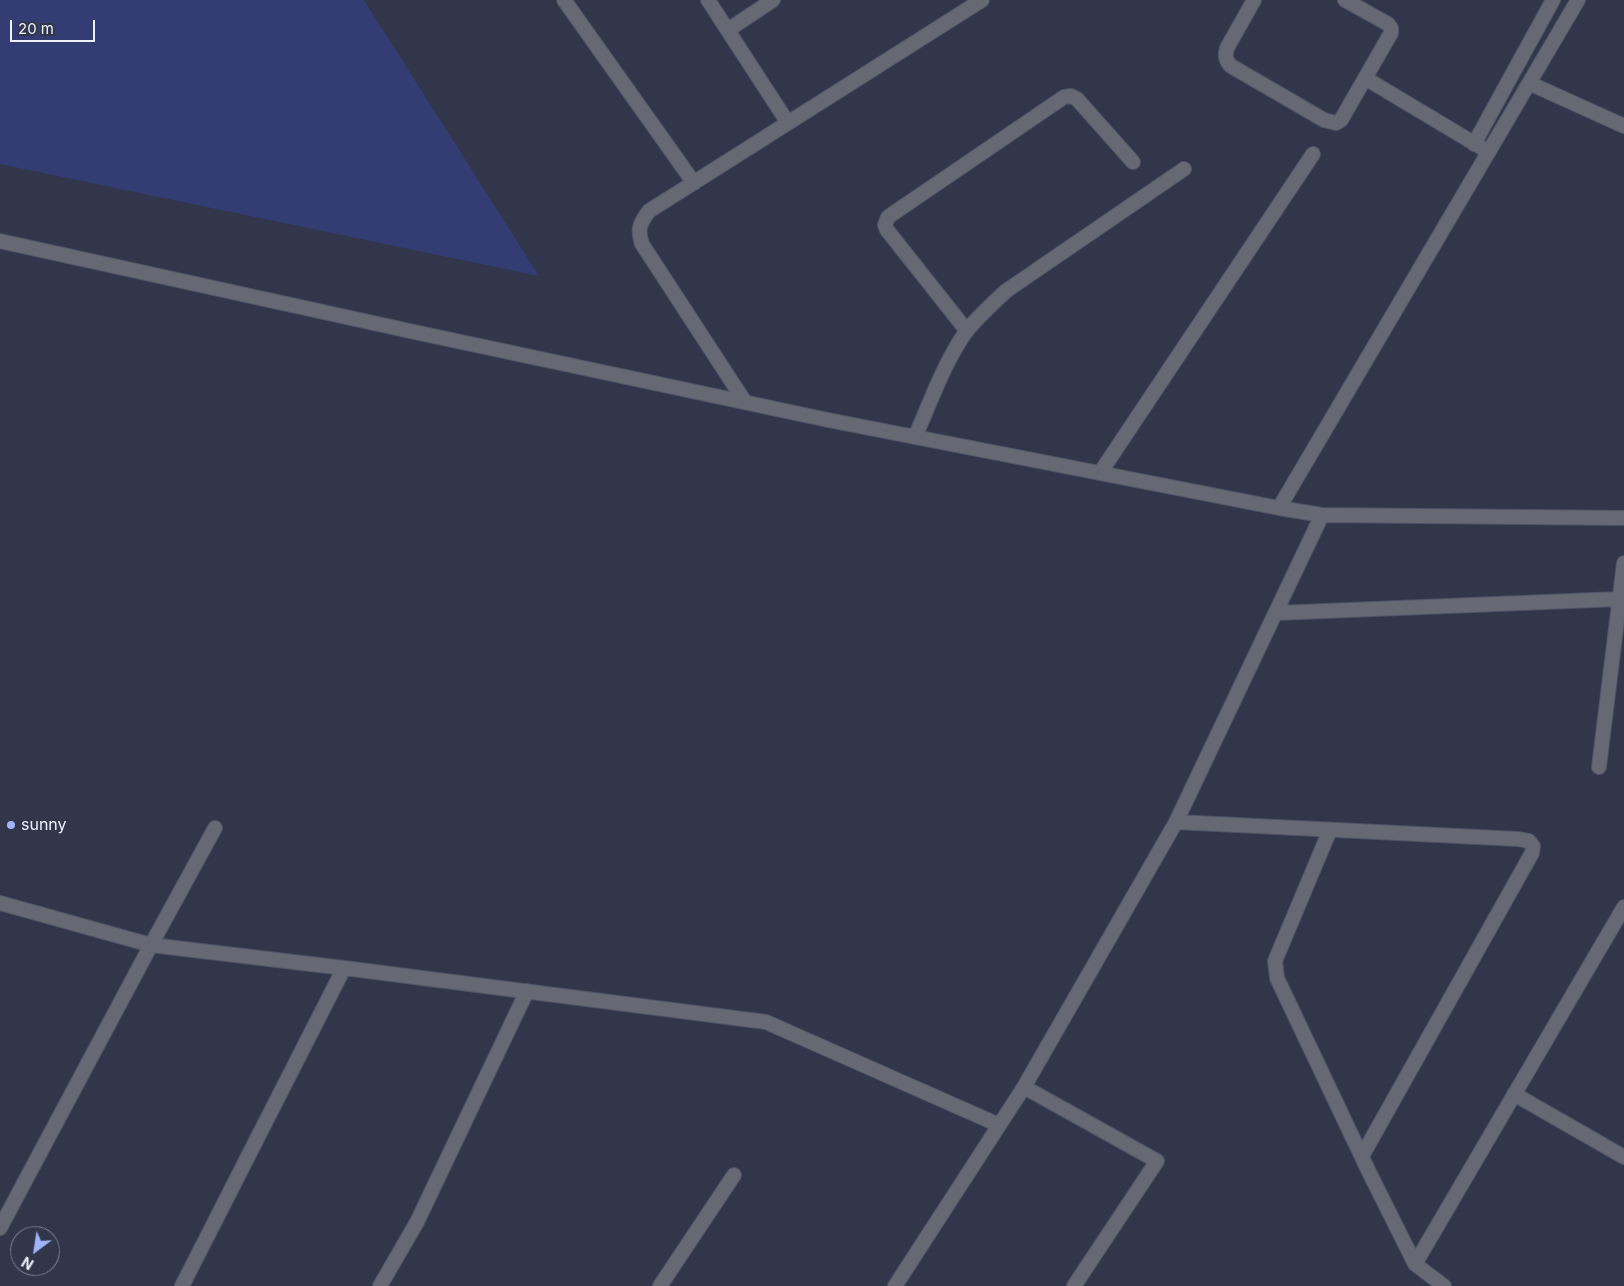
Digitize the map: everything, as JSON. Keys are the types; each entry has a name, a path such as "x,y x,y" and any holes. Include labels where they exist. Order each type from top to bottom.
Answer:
{"street":[{"path":"564,0 694,183"},
{"path":"708,0 788,123"},
{"path":"728,30 773,0"},
{"path":"745,402 642,244 639,235 643,219 649,211 982,0"},
{"path":"1254,0 1226,48 1225,55 1227,61 1231,66 1324,120 1336,123 1341,120 1391,33 1391,28 1388,24 1346,0"},
{"path":"1474,144 1553,0"},
{"path":"1278,508 1578,0"},
{"path":"1365,78 1489,152"},
{"path":"1529,83 1624,126"},
{"path":"967,331 887,230 885,225 888,218 1064,97 1070,96 1077,99 1133,162"},
{"path":"1100,473 1313,154"},
{"path":"915,437 950,359 967,331 986,309 1006,291 1184,169"},
{"path":"0,241 745,402 1278,508 1322,515 1624,518"},
{"path":"895,1286 1024,1087 1176,822 1322,515"},
{"path":"1599,767 1624,563"},
{"path":"1276,613 1620,599"},
{"path":"1176,822 1518,839 1529,841 1533,846 1532,853 1362,1156"},
{"path":"0,1228 215,828"},
{"path":"1330,830 1275,962 1276,978 1415,1264 1444,1286"},
{"path":"0,903 151,945 766,1022 999,1125"},
{"path":"1415,1264 1624,907"},
{"path":"182,1286 344,968"},
{"path":"380,1286 417,1222 527,991"},
{"path":"1024,1087 1158,1161 1074,1286"},
{"path":"1514,1094 1624,1157"},
{"path":"660,1286 734,1175"}],"shaded area":[{"path":"0,0 364,0 539,276 0,164"}],"place":[{"name":"sunny","path":"11,825"}]}
